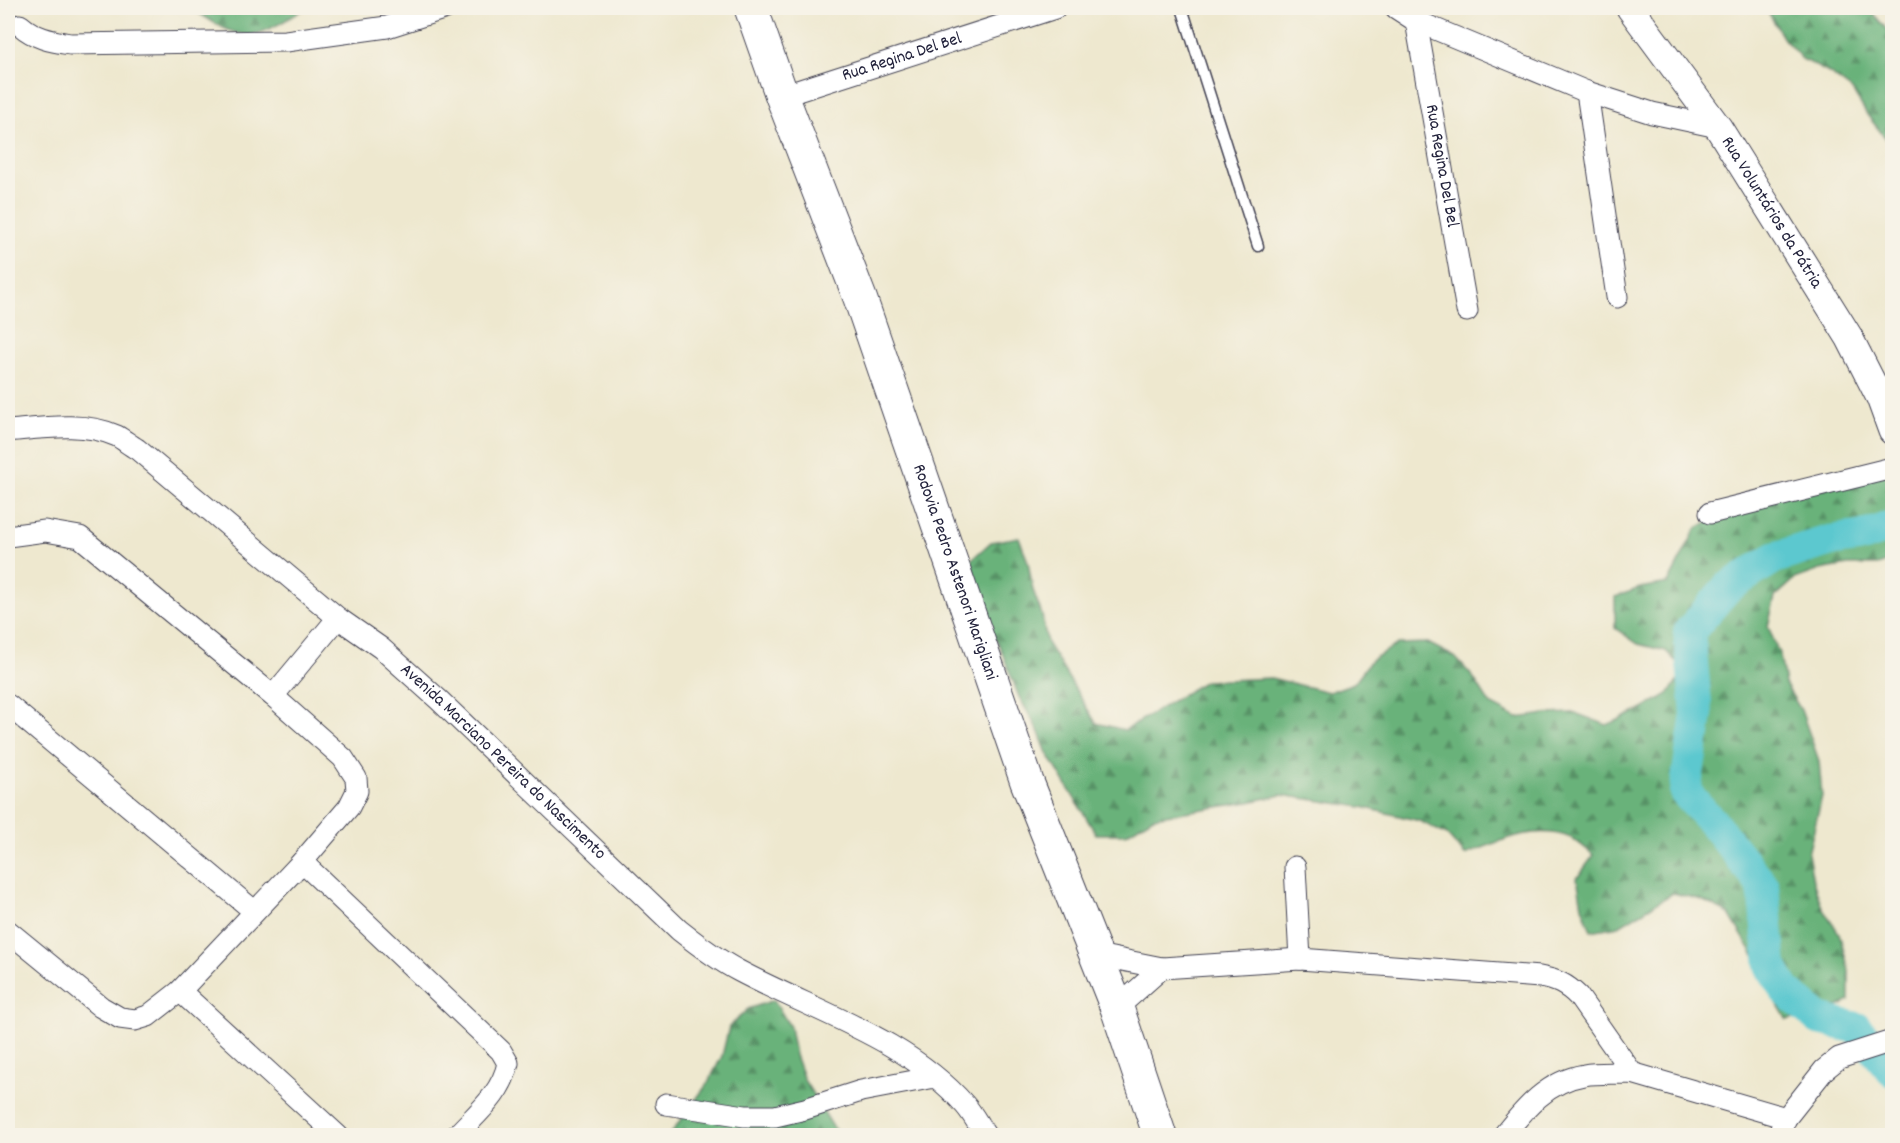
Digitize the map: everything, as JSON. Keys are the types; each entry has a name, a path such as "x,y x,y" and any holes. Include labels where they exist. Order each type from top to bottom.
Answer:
{"main road":[{"name":"Rodovia Pedro Astenori Marigliani","path":"752,8 782,96 860,298 1027,782 1117,1008 1160,1136"}],"street":[{"path":"14,17 30,33 47,41 70,44 286,40 387,27 446,8"},
{"name":"Rua Regina Del Bel","path":"782,96 1055,8"},
{"path":"1396,8 1416,21 1587,92 1652,113 1718,127"},
{"name":"Rua Voluntários da Pátria","path":"1630,8 1718,127 1849,336 1880,398 1893,431"},
{"name":"Rua Regina Del Bel","path":"1416,21 1467,311"},
{"path":"1587,92 1617,297"},
{"name":"Avenida Marciano Pereira do Nascimento","path":"8,431 53,428 94,429 117,436 137,450 338,618 381,648 439,700 679,930 739,971 884,1041 935,1077 966,1106 986,1136"},
{"path":"1710,513 1893,468"},
{"path":"8,536 45,531 80,537 273,696 343,758 356,778 357,790 350,807 302,862 180,991 148,1016 135,1020 120,1018 101,1007 8,931"},
{"path":"273,696 338,618"},
{"path":"8,705 254,911"},
{"path":"302,862 501,1051 508,1063 505,1078 498,1091 456,1136"},
{"path":"1294,867 1300,959"},
{"path":"1097,955 1162,968 1300,959 1556,980 1568,986 1578,996 1632,1073"},
{"path":"1117,1008 1162,968"},
{"path":"180,991 338,1136"},
{"path":"1503,1136 1524,1109 1560,1082 1585,1075 1632,1073 1782,1127 1824,1071 1839,1058 1893,1041"},
{"path":"666,1104 745,1116 775,1116 861,1091 935,1077"}],"lane":[{"path":"1182,8 1258,246"}],"green space":[{"path":"190,8 306,8 271,28 250,35 226,29"},
{"path":"1770,8 1869,8 1892,36 1892,146 1868,116 1852,90 1829,73 1802,59 1784,39 1768,12"},
{"path":"1872,465 1892,480 1892,560 1878,565 1848,565 1820,570 1795,579 1775,597 1768,626 1780,656 1785,684 1801,710 1819,761 1822,796 1808,854 1813,881 1822,907 1839,933 1849,970 1849,1001 1840,1006 1787,1020 1771,993 1762,968 1729,914 1702,900 1673,893 1619,926 1591,931 1582,906 1577,878 1594,855 1571,838 1557,834 1530,833 1465,855 1447,835 1420,821 1362,807 1281,795 1153,817 1126,834 1096,834 1047,753 1037,728 1019,697 1000,647 983,620 971,560 991,542 1019,537 1042,615 1047,643 1096,723 1125,730 1205,681 1271,678 1329,692 1354,683 1371,660 1398,644 1428,643 1455,657 1473,677 1490,704 1517,718 1575,713 1607,725 1641,710 1668,694 1685,671 1666,651 1638,644 1615,628 1615,597 1640,588 1668,583 1696,529 1759,490 1784,481"},
{"path":"774,1000 790,1027 795,1055 804,1080 838,1135 669,1136 708,1083 722,1056 729,1027 748,1009"}],"waterway":[{"path":"1892,526 1865,536 1829,541 1774,558 1727,588 1689,632 1697,714 1685,792 1714,824 1763,886 1771,966 1785,990 1819,1019 1857,1028 1892,1071"}]}
